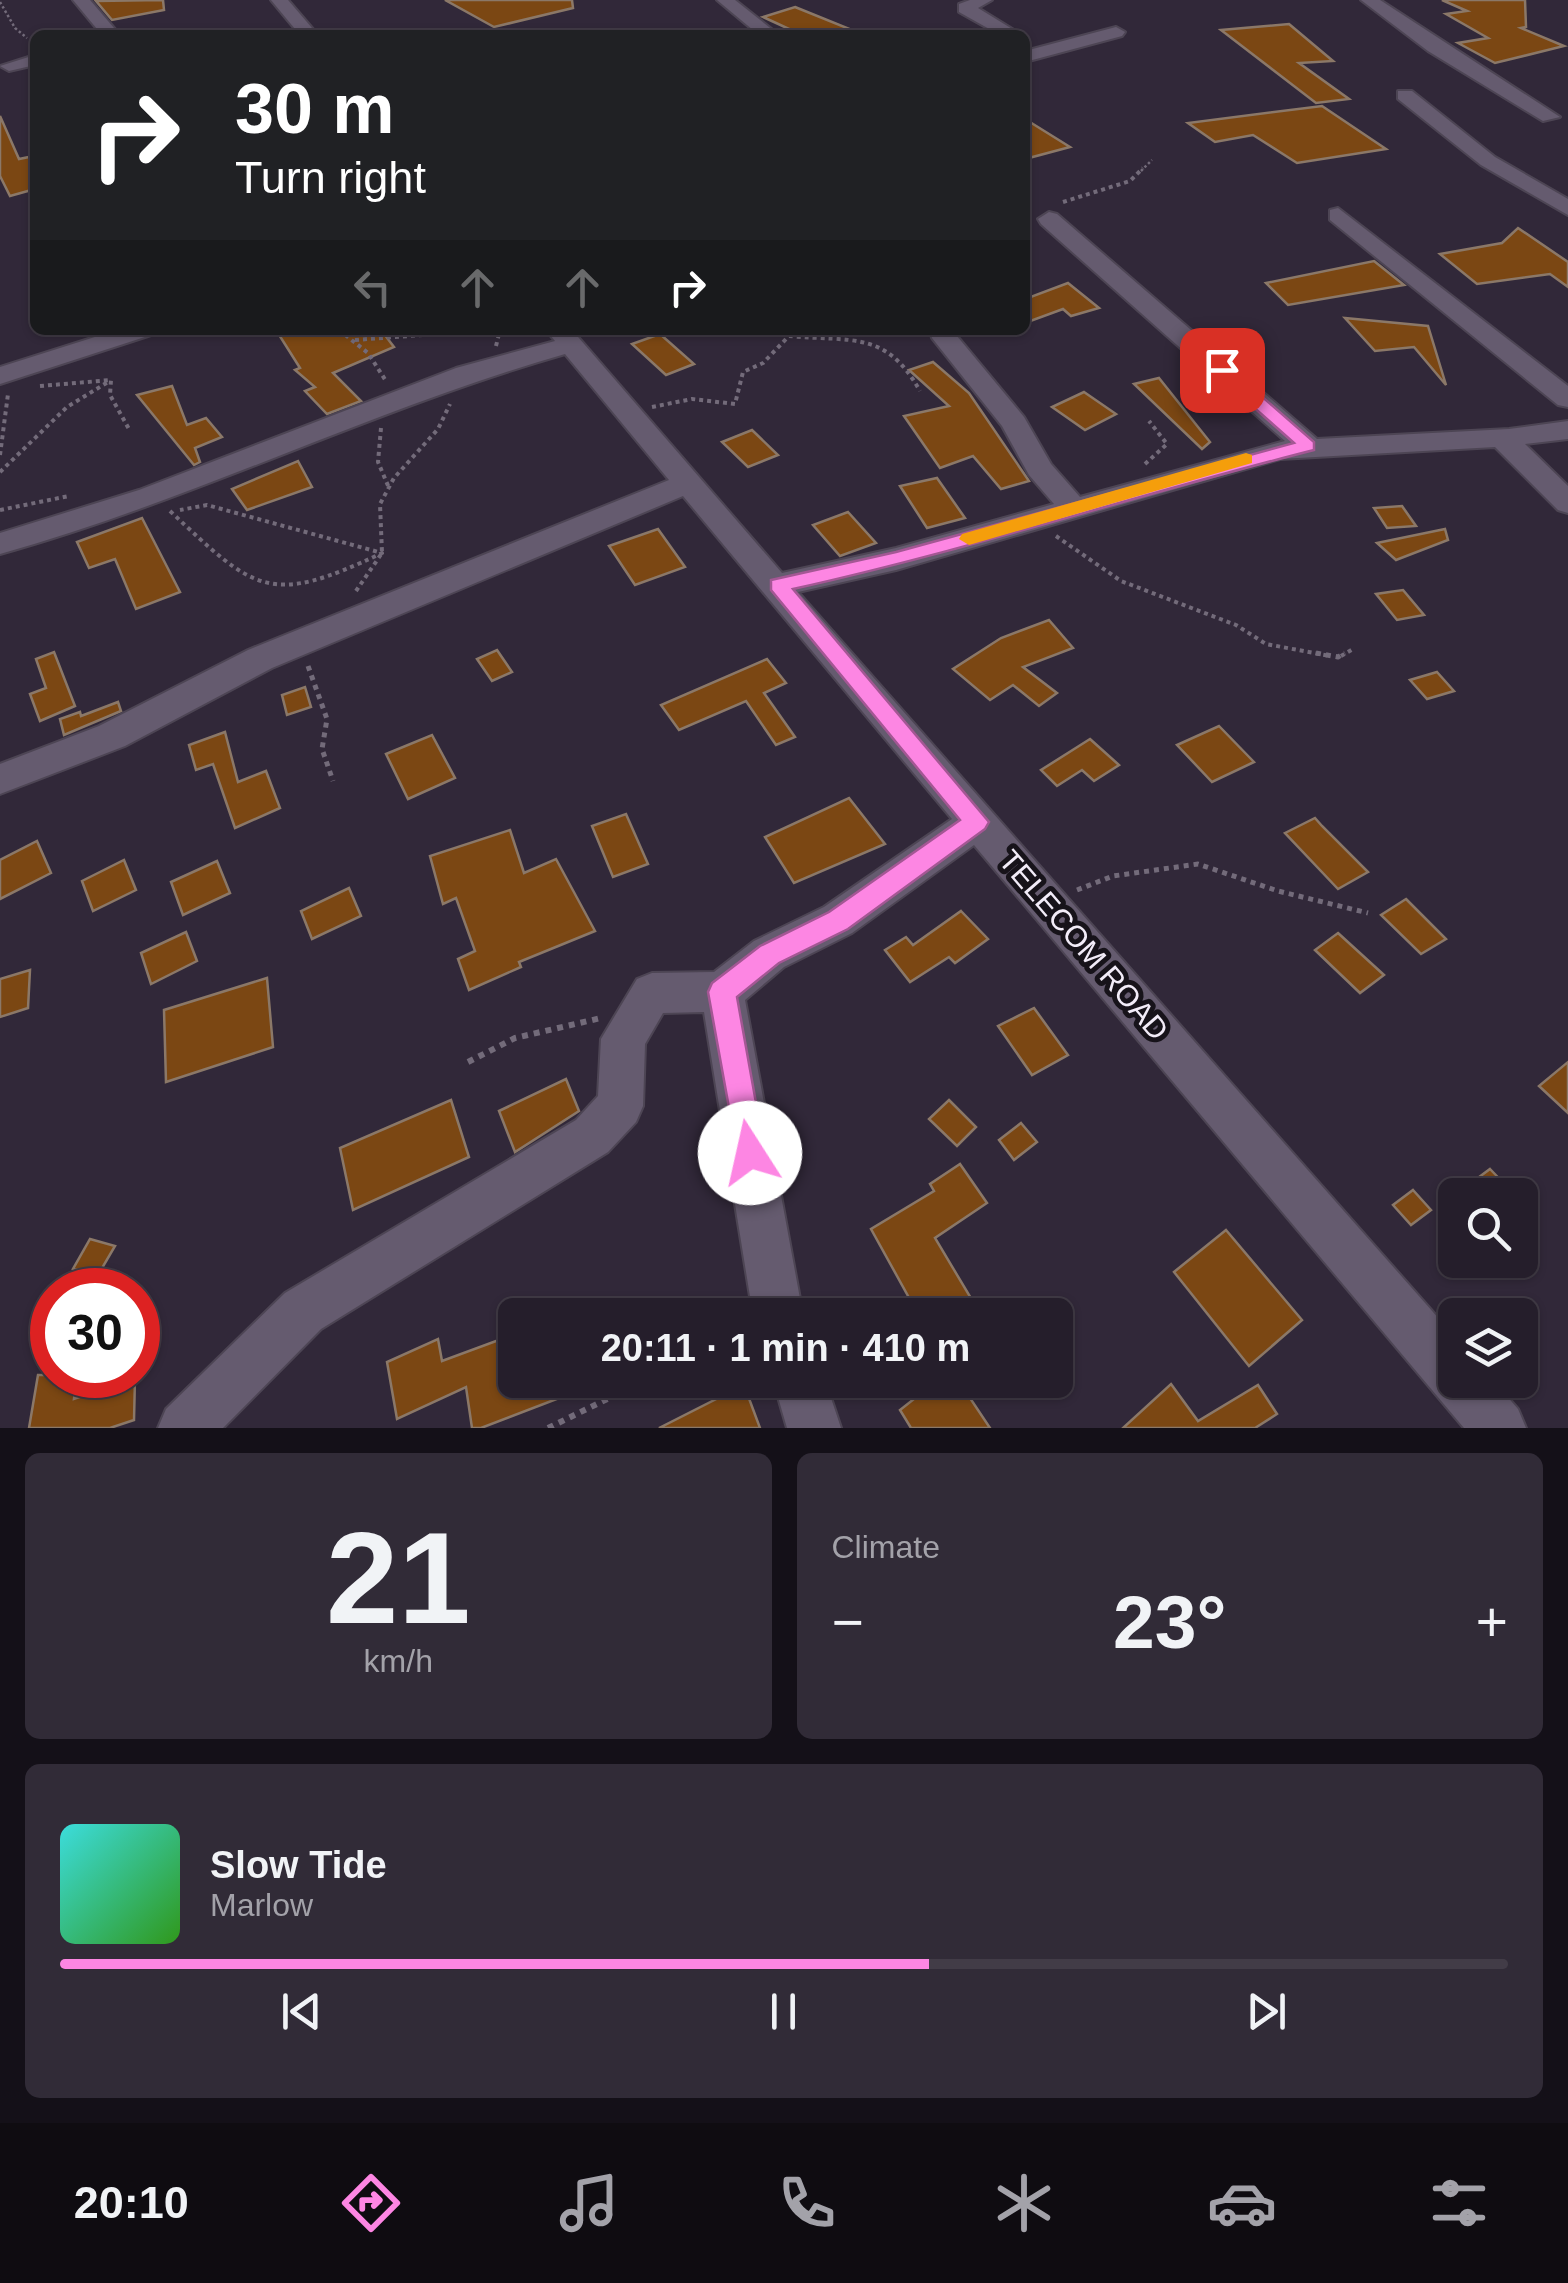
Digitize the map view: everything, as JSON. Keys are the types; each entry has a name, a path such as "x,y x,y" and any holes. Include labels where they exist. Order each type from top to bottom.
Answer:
{"street":[{"path":"81,0 107,30"},
{"path":"279,0 305,30"},
{"path":"726,0 764,30"},
{"path":"984,0 965,8 1004,30"},
{"path":"1369,0 1434,47 1550,117"},
{"path":"1030,56 1116,32"},
{"path":"1030,45 1044,52"},
{"path":"9,66 30,61"},
{"path":"1405,94 1488,161 1568,208"},
{"path":"1338,215 1568,399"},
{"path":"1049,219 1308,446"},
{"path":"0,376 127,335"},
{"path":"943,335 1014,424 1039,469 1074,508"},
{"path":"0,544 160,504 387,405 565,337"},
{"name":"TELECOM ROAD","path":"565,337 976,822 1438,1357"},
{"path":"778,585 896,559 1152,485 1308,446 1502,438 1568,430"},
{"path":"1502,438 1568,503"},
{"path":"0,779 112,736 260,660 690,482"},
{"path":"184,1428 303,1311 592,1136 620,1106 623,1039 652,993 722,992 769,954 838,920 976,822"},
{"path":"722,992 775,1298"},
{"path":"805,1398 814,1428"},
{"name":"TELECOM ROAD","path":"1473,1398 1499,1428"}],"path":[{"path":"0,2 15,28 27,38"},
{"path":"1049,219 1046,212 1051,206 1130,180 1152,160"},
{"path":"347,335 355,340 387,405 380,424 378,462 389,488"},
{"path":"355,340 433,335"},
{"path":"333,781 322,749 327,719 307,670 316,636 366,580 382,553 380,504 389,488 438,429 464,374 497,346 499,335"},
{"path":"629,412 692,399 734,404 743,372 763,363 789,336 878,344 904,364 920,390"},
{"path":"39,387 111,380"},
{"path":"111,380 110,395 129,429"},
{"path":"0,472 67,407 111,380"},
{"path":"0,386 7,388 8,399 0,455"},
{"path":"1149,421 1168,444 1136,469 1152,485"},
{"path":"0,510 51,497 85,495"},
{"path":"160,504 207,505 382,553"},
{"path":"160,504 243,576 265,584 321,576 382,553"},
{"path":"1034,520 1121,581 1236,626 1266,644 1338,657 1354,649"},
{"path":"1046,901 1113,876 1198,864 1278,891 1368,913"},
{"path":"468,1062 514,1038 616,1015 652,993"},
{"path":"548,1428 609,1398"}],"building":[{"path":"163,0 164,10 112,20 96,1"},
{"path":"445,0 572,0 573,8 494,27"},
{"path":"1442,0 1525,0 1526,27 1521,28 1564,46 1495,63 1458,43 1488,38 1446,14 1467,11"},
{"path":"795,7 852,30 791,30 763,17"},
{"path":"1289,24 1333,61 1299,63 1349,99 1316,103 1221,30"},
{"path":"1322,106 1386,149 1297,163 1253,135 1215,142 1188,123"},
{"path":"0,116 19,159 30,159 30,190 10,196 0,176"},
{"path":"1030,122 1070,147 1030,158"},
{"path":"1518,228 1568,262 1568,287 1550,274 1477,284 1440,254 1502,243"},
{"path":"1374,261 1404,285 1288,305 1266,283"},
{"path":"1068,283 1099,308 1071,316 1063,309 1030,321 1030,297"},
{"path":"1345,318 1428,326 1446,385 1414,347 1375,351"},
{"path":"279,335 385,335 394,347 333,373 361,401 327,414 305,391 315,387 295,370 300,368"},
{"path":"661,335 694,364 666,375 632,344"},
{"path":"933,362 969,393 1029,481 1001,489 973,456 940,468 904,416 949,406 909,370"},
{"path":"1159,378 1210,442 1202,449 1134,384"},
{"path":"172,386 187,425 206,418 222,437 195,448 200,462 194,465 137,395"},
{"path":"1084,392 1116,414 1085,430 1052,407"},
{"path":"752,430 778,455 748,467 722,442"},
{"path":"298,461 312,487 247,510 232,489"},
{"path":"937,478 965,518 927,528 900,486"},
{"path":"1402,506 1416,526 1387,528 1374,508"},
{"path":"848,512 876,543 840,556 813,525"},
{"path":"142,518 180,592 136,609 115,559 89,568 77,542"},
{"path":"658,529 685,567 635,585 609,546"},
{"path":"1445,529 1448,540 1396,560 1377,543"},
{"path":"1403,590 1424,615 1397,620 1376,594"},
{"path":"1049,620 1073,648 1023,667 1057,693 1039,706 1013,685 990,700 953,669 1001,638"},
{"path":"497,650 512,672 492,681 477,659"},
{"path":"54,652 75,706 40,721 30,694 46,688 36,659"},
{"path":"767,659 786,683 764,693 795,737 776,745 746,701 679,730 661,705"},
{"path":"1437,672 1454,691 1427,699 1410,680"},
{"path":"305,687 311,707 287,715 282,695"},
{"path":"118,702 121,711 64,735 60,719 80,712 81,716"},
{"path":"1219,726 1254,762 1212,782 1177,745"},
{"path":"225,732 238,782 266,771 280,808 235,828 213,764 196,770 189,745"},
{"path":"432,735 455,778 408,799 386,754"},
{"path":"1090,739 1119,765 1094,781 1082,770 1057,786 1041,770"},
{"path":"849,798 885,844 794,883 765,837"},
{"path":"626,814 648,864 613,877 592,826"},
{"path":"1315,818 1368,872 1338,889 1285,833"},
{"path":"510,830 524,873 556,859 595,931 519,962 521,967 469,990 458,959 475,951 456,898 443,904 430,856"},
{"path":"37,841 51,873 0,899 0,860"},
{"path":"124,860 136,890 93,911 82,881"},
{"path":"217,861 230,893 183,915 171,882"},
{"path":"349,888 361,916 312,939 301,911"},
{"path":"1406,899 1446,939 1421,954 1381,915"},
{"path":"961,911 988,939 955,963 949,957 910,982 885,950 906,937 913,945"},
{"path":"186,932 197,961 151,984 141,953"},
{"path":"1338,933 1384,975 1360,993 1315,950"},
{"path":"30,970 28,1008 0,1017 0,979"},
{"path":"267,978 273,1047 166,1082 164,1010"},
{"path":"1034,1008 1068,1055 1032,1075 998,1026"},
{"path":"1568,1062 1568,1113 1539,1086"},
{"path":"566,1079 579,1111 515,1152 499,1111"},
{"path":"451,1100 469,1157 353,1210 340,1148"},
{"path":"949,1100 976,1127 957,1146 929,1119"},
{"path":"1021,1123 1037,1142 1014,1160 999,1140"},
{"path":"960,1164 987,1203 935,1238 971,1298 909,1298 871,1229 934,1191 930,1184"},
{"path":"1490,1169 1499,1178 1478,1178"},
{"path":"1413,1190 1431,1210 1411,1225 1393,1205"},
{"path":"1226,1230 1302,1320 1249,1366 1174,1272"},
{"path":"90,1239 115,1246 102,1268 74,1268"},
{"path":"438,1339 442,1361 498,1340 498,1398 559,1398 472,1428 466,1387 397,1419 387,1362"},
{"path":"1171,1384 1198,1421 1258,1385 1277,1414 1255,1428 1123,1428"},
{"path":"34,1398 135,1398 134,1420 110,1428 29,1428"},
{"path":"718,1398 749,1398 760,1428 659,1428"},
{"path":"915,1398 970,1398 990,1428 911,1428 900,1410"}],"slow traffic":[{"path":"969,539 1246,459"}],"route":[{"path":"750,1153 722,992 769,954 838,920 976,822 778,585 896,559 1244,459 1308,446 1222,370"}]}
